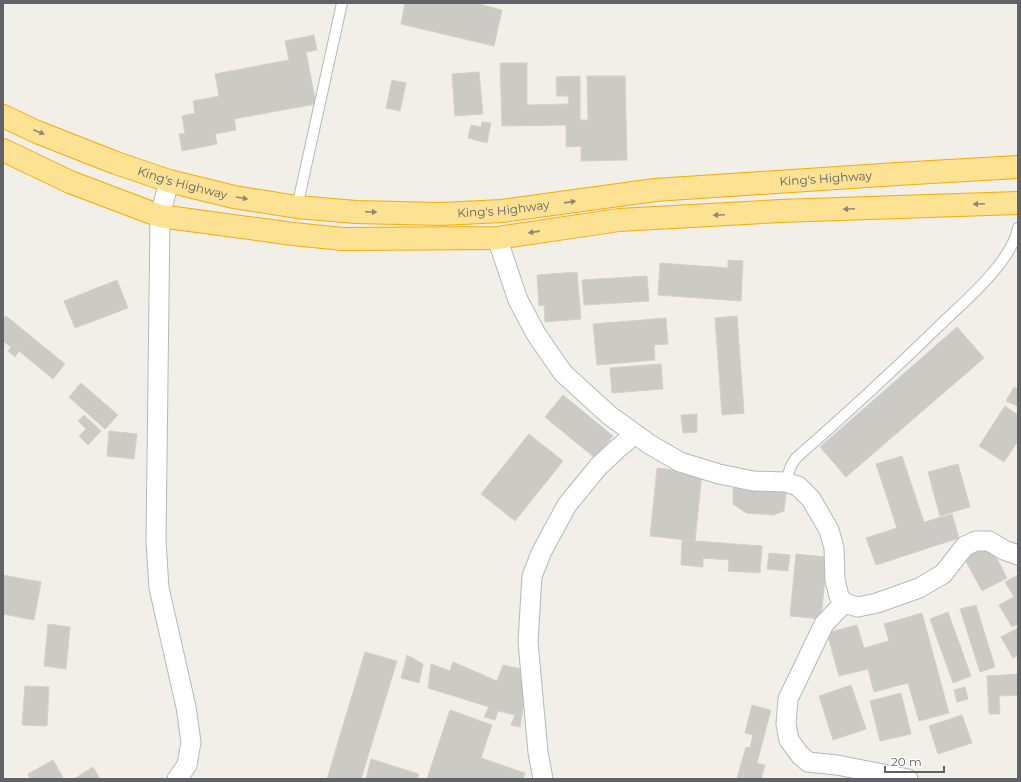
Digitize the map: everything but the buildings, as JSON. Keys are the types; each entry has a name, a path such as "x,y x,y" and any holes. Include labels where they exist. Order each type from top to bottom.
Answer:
{"highway":[{"name":"King's Highway","path":"3,116 36,132 116,163 169,181 234,197 297,207 356,212 441,214 502,211 655,190 1018,167"},
{"name":"King's Highway","path":"3,150 70,182 160,216 293,234 343,239 497,238 619,220 780,211 1018,203"}],"street":[{"path":"169,181 160,216 156,540 159,588 186,707 191,742 185,774"},
{"path":"497,238 518,300 536,334 563,373 609,414 649,444 680,462 719,474 753,481 785,482 798,486 812,499 829,530 834,548 835,580 839,596 844,603 858,607 877,604 919,588 943,574 965,546 976,541 989,540 1004,550 1018,556"},
{"path":"543,779 538,752 528,642 532,576 542,551 567,505 598,467 635,434"},
{"path":"844,603 824,624 788,699 786,724 790,740 800,755 808,762 837,765 908,779"}],"lane":[{"path":"297,207 342,3"},
{"path":"785,482 791,466 796,458 888,377 993,274 1016,239 1018,228"}]}
